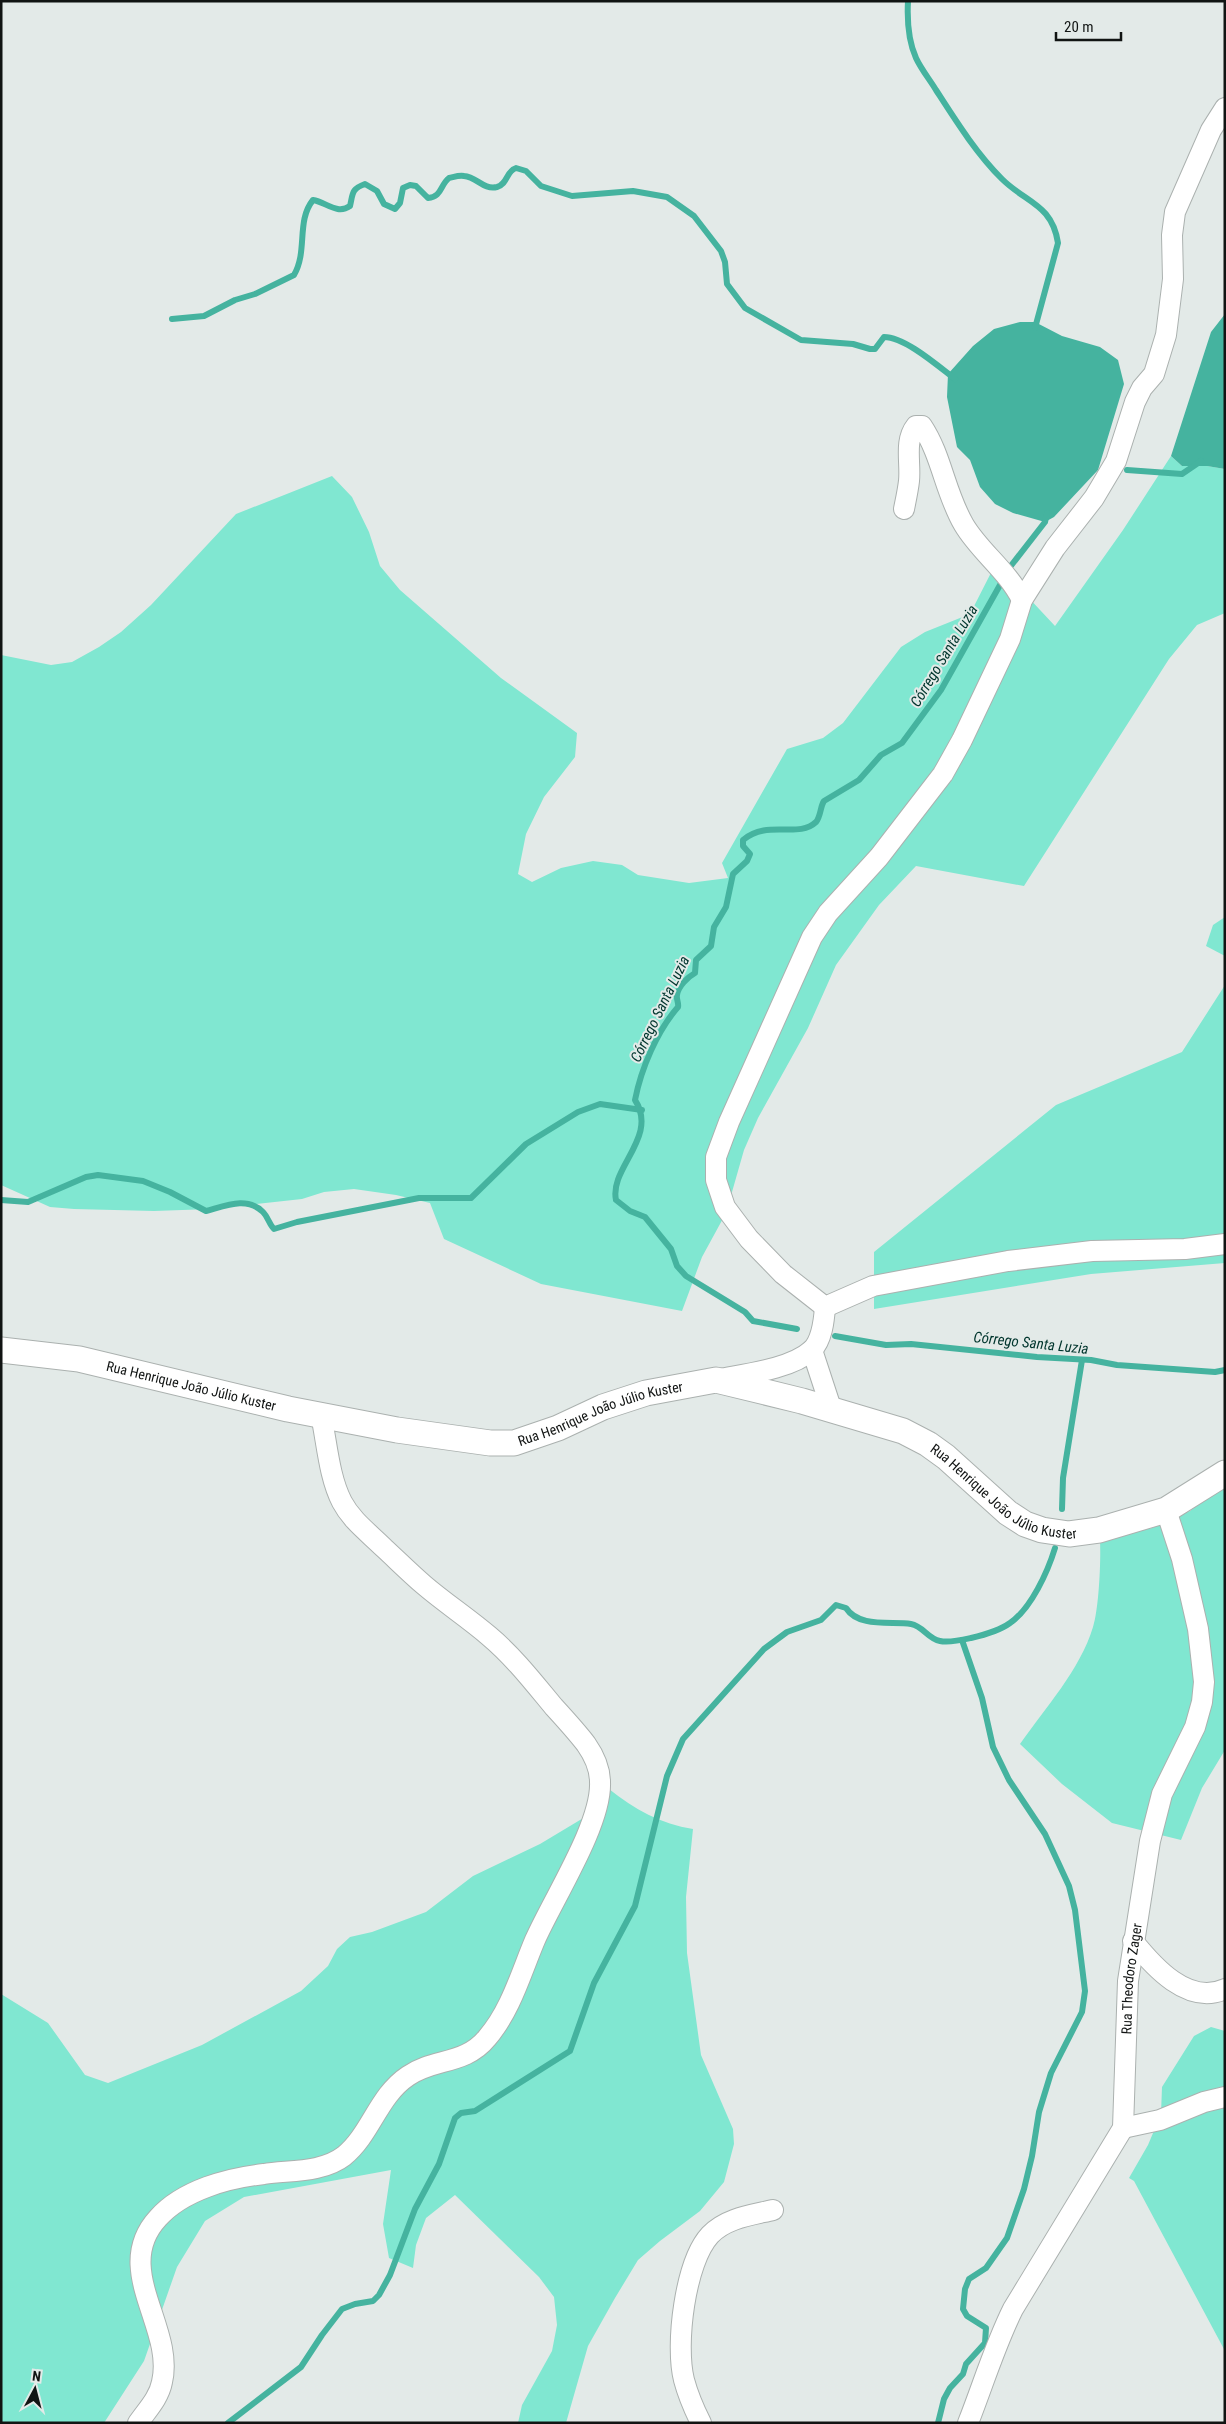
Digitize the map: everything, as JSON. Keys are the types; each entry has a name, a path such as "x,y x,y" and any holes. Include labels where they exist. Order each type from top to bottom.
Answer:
{"street":[{"path":"825,1307 777,1268 734,1221 726,1207 716,1180 716,1158 729,1122 812,937 828,913 879,857 943,774 962,740 1010,639 1022,600 1055,548 1106,481 1116,461 1135,402 1142,388 1154,374 1166,335 1170,309 1175,212 1211,130 1225,108"},
{"path":"904,509 909,481 909,444 913,430 916,426 922,426 938,455 952,502 964,526 1015,586 1022,600"},
{"path":"825,1307 872,1286 1008,1261 1092,1251 1185,1249 1225,1244"},
{"path":"716,1380 776,1367 812,1350 823,1329 825,1307"},
{"name":"Rua Henrique João Júlio Kuster","path":"1,1350 79,1359 321,1415 442,1437 490,1443 514,1443 558,1428 603,1407 646,1393 716,1380 802,1401 903,1431 928,1444 946,1457 1008,1514 1025,1524 1042,1530 1069,1534 1099,1530 1166,1510 1225,1473"},
{"path":"812,1350 832,1411"},
{"path":"138,2423 158,2394 163,2380 162,2343 144,2292 140,2268 143,2243 156,2219 176,2202 200,2190 232,2180 262,2174 317,2167 343,2156 354,2145 386,2096 408,2076 431,2065 469,2055 486,2040 505,2012 535,1940 587,1836 601,1784 597,1765 586,1744 525,1672 491,1638 424,1585 354,1520 341,1500 331,1465 321,1415"},
{"name":"Rua Theodoro Zager","path":"968,2423 993,2361 1000,2334 1013,2309 1123,2128 1128,1981 1150,1841 1160,1804 1195,1727 1202,1702 1204,1682 1198,1629 1182,1559 1166,1510"},
{"path":"1133,1941 1154,1966 1179,1984 1189,1989 1205,1992 1225,1989"},
{"path":"1123,2128 1160,2120 1204,2102 1225,2097"},
{"path":"700,2423 683,2378 681,2346 684,2312 695,2261 710,2235 718,2229 735,2219 773,2210"}],"shaded area":[{"path":"1225,314 1225,469 1207,466 1182,466 1171,456 1211,332"},
{"path":"1020,322 1035,322 1062,336 1100,347 1118,360 1124,384 1098,470 1054,517 1045,522 1013,513 995,504 980,487 970,460 957,447 947,397 948,374 973,346 994,329"},
{"path":"1171,456 1182,466 1207,466 1225,469 1225,613 1197,625 1169,659 1024,886 916,866 879,905 836,965 808,1028 758,1118 744,1150 726,1213 702,1257 682,1311 541,1284 444,1239 430,1203 396,1195 354,1189 324,1192 302,1199 211,1209 154,1211 74,1209 50,1207 1,1185 1,655 51,665 72,662 121,632 151,605 236,514 332,476 352,497 369,532 380,566 400,590 501,678 577,733 575,757 544,797 526,834 518,874 532,882 561,868 593,861 622,865 638,875 689,883 728,878 722,863 787,749 823,738 843,723 901,647 925,632 970,614 996,563 1055,626 1123,530"},
{"path":"1225,917 1225,956 1206,946 1213,925"},
{"path":"1225,985 1225,1263 1091,1274 874,1309 874,1252 1056,1105 1182,1052"},
{"path":"1225,1483 1225,1750 1202,1788 1181,1840 1112,1823 1062,1784 1020,1744 1071,1673 1087,1643 1097,1608 1100,1540 1152,1528 1190,1511"},
{"path":"609,1789 648,1815 681,1827 693,1829 686,1897 687,1953 701,2055 733,2129 734,2144 724,2182 700,2211 638,2260 615,2298 588,2346 566,2423 518,2423 522,2405 552,2351 557,2325 554,2297 539,2277 455,2195 426,2218 416,2245 413,2268 389,2258 383,2224 391,2170 244,2197 205,2221 177,2267 144,2361 104,2423 1,2423 1,1994 48,2023 85,2075 108,2083 202,2045 301,1991 328,1966 337,1949 350,1937 372,1932 426,1912 473,1876 540,1844 595,1811"},
{"path":"1211,2027 1225,2031 1225,2351 1134,2181 1129,2178 1148,2145 1161,2114 1162,2087 1194,2036"}],"waterway":[{"path":"908,1 908,23 913,51 923,70 975,148 1002,179 1044,212 1055,230 1058,243 1035,328"},
{"path":"172,319 204,316 235,300 255,294 294,275 300,256 305,217 313,200 336,209 345,208 350,206 355,190 365,184 377,191 384,204 395,209 400,203 403,188 410,185 416,186 428,198 436,195 449,178 458,176 469,177 488,187 497,187 516,168 526,171 541,186 572,196 633,191 667,197 694,216 721,251 725,262 727,284 745,308 801,340 853,344 875,349 884,337 892,338 921,353 955,379"},
{"name":"Córrego Santa Luzia","path":"1127,470 1182,474 1201,461"},
{"name":"Córrego Santa Luzia","path":"1010,567 1045,522 1047,513"},
{"name":"Córrego Santa Luzia","path":"797,1329 753,1321 745,1312 686,1276 677,1266 671,1249 645,1217 630,1211 616,1200 619,1176 638,1139 641,1127 641,1114 635,1100 638,1088 651,1051 663,1027 678,1007 677,996 679,988 686,979 695,973 696,960 711,946 714,927 726,907 733,874 747,861 750,854 743,846 743,840 762,831 792,830 809,827 818,820 824,801 859,780 881,755 902,743 941,690 1000,585"},
{"path":"1,1200 28,1202 86,1177 98,1175 143,1181 170,1192 206,1211 228,1205 250,1204 263,1212 274,1229 297,1222 419,1198 471,1198 526,1144 578,1112 600,1104 642,1110"},
{"name":"Córrego Santa Luzia","path":"835,1336 886,1345 911,1344 1037,1357 1091,1360 1117,1365 1215,1372 1225,1370"},
{"path":"1062,1509 1063,1478 1082,1360"},
{"path":"228,2423 301,2367 342,2309 355,2304 373,2301 379,2295 390,2275 415,2209 439,2164 455,2118 461,2113 475,2111 570,2051 594,1983 635,1906 667,1776 683,1739 764,1649 787,1632 821,1620 836,1605 846,1608 859,1619 915,1625 932,1638 940,1641 960,1640 991,1632 1010,1623 1025,1609 1038,1589 1055,1548"},
{"path":"938,2423 944,2399 950,2388 963,2374 966,2364 985,2343 986,2328 967,2316 963,2309 965,2289 969,2279 986,2268 1007,2238 1024,2189 1032,2156 1039,2112 1051,2073 1082,2012 1085,1991 1075,1910 1069,1886 1045,1834 1009,1780 993,1747 982,1698 962,1640"}]}
